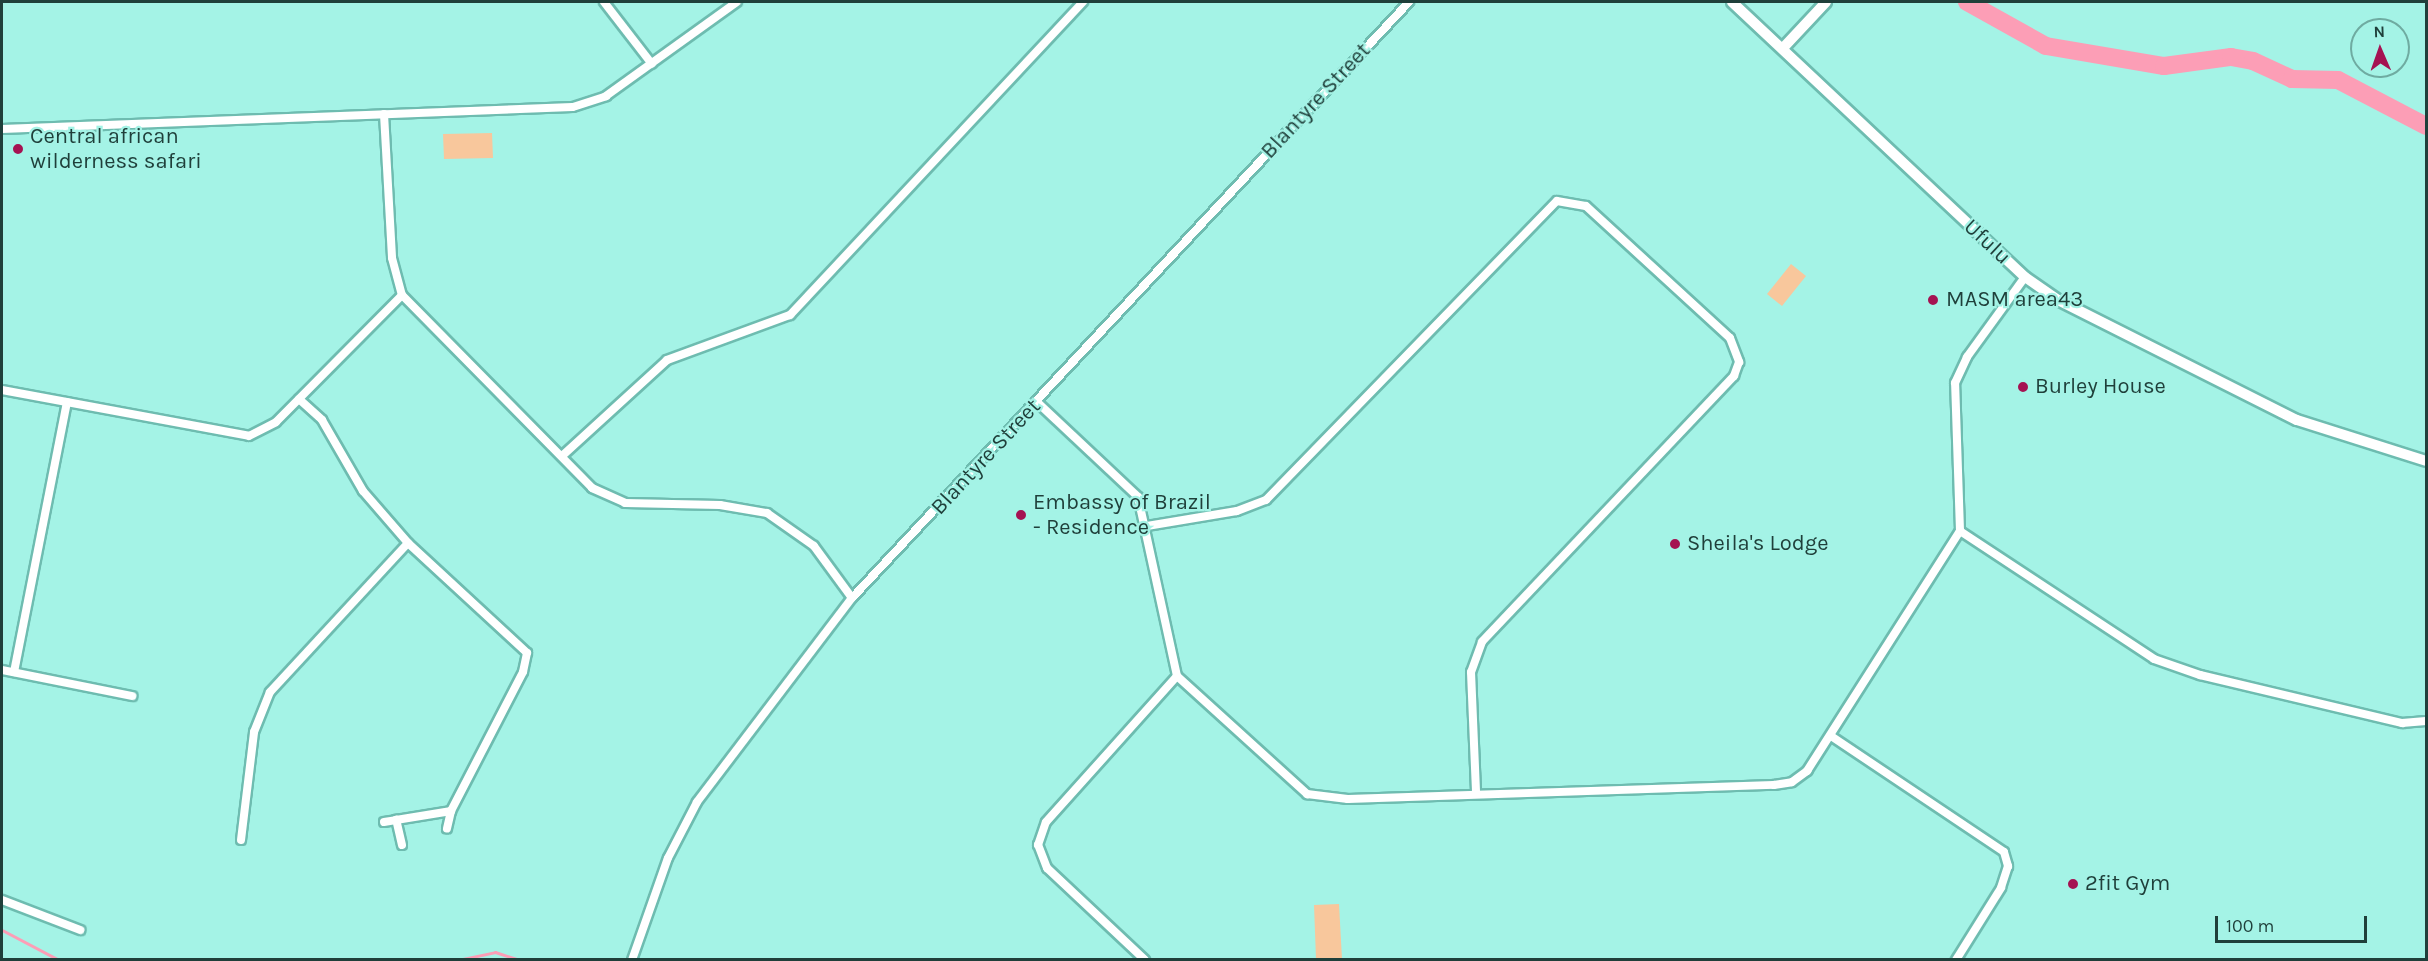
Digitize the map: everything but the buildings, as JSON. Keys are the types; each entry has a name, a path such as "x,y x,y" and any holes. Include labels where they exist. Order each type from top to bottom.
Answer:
{"street":[{"path":"604,2 652,64"},
{"path":"2,129 573,107 606,96 736,2"},
{"path":"562,456 667,360 790,315 1083,2"},
{"name":"Blantyre Street","path":"632,960 669,858 697,802 852,598 1409,2"},
{"name":"Ufulu","path":"1732,2 2025,278 2090,319 2242,395 2320,428 2427,461"},
{"path":"1783,48 1826,2"},
{"path":"384,114 392,258 402,295 592,488 625,503 720,505 767,513 814,546 852,598"},
{"path":"1148,526 1237,511 1266,500 1557,201 1586,206 1730,338 1739,362 1734,376 1482,642 1471,672 1476,792"},
{"path":"1037,402 1138,497 1148,526 1177,676 1308,794 1348,799 1476,792 1784,784 1807,771 1960,531 1955,383 1967,357 2025,278"},
{"path":"2,390 249,436 267,428 299,399 402,295"},
{"path":"299,399 322,420 363,491 408,543 527,653 523,672 451,811 447,829"},
{"path":"14,672 67,402"},
{"path":"1960,531 2170,665 2402,723 2427,721"},
{"path":"241,840 254,732 270,692 408,543"},
{"path":"2,670 132,696"},
{"path":"1145,960 1047,868 1038,844 1046,822 1177,676"},
{"path":"1831,736 2004,852 2008,866 2001,888 1956,960"},
{"path":"384,822 451,811"},
{"path":"396,820 402,845"},
{"path":"2,900 80,930"}],"shaded area":[{"path":"492,133 493,158 444,159 443,134"},
{"path":"1791,264 1806,276 1782,306 1767,294"},
{"path":"1339,904 1342,959 1316,959 1314,905"}],"waterway":[{"path":"1967,2 2046,46 2164,66 2231,57 2253,61 2292,79 2338,80 2426,126"},
{"path":"2,930 59,960"},
{"path":"458,960 495,952 519,960"}],"place":[{"name":"Central african wilderness safari","path":"18,149"},
{"name":"MASM area43","path":"1933,300"},
{"name":"Burley House","path":"2023,387"},
{"name":"Embassy of Brazil - Residence","path":"1021,515"},
{"name":"Sheila's Lodge","path":"1675,544"},
{"name":"2fit Gym","path":"2073,884"}]}
